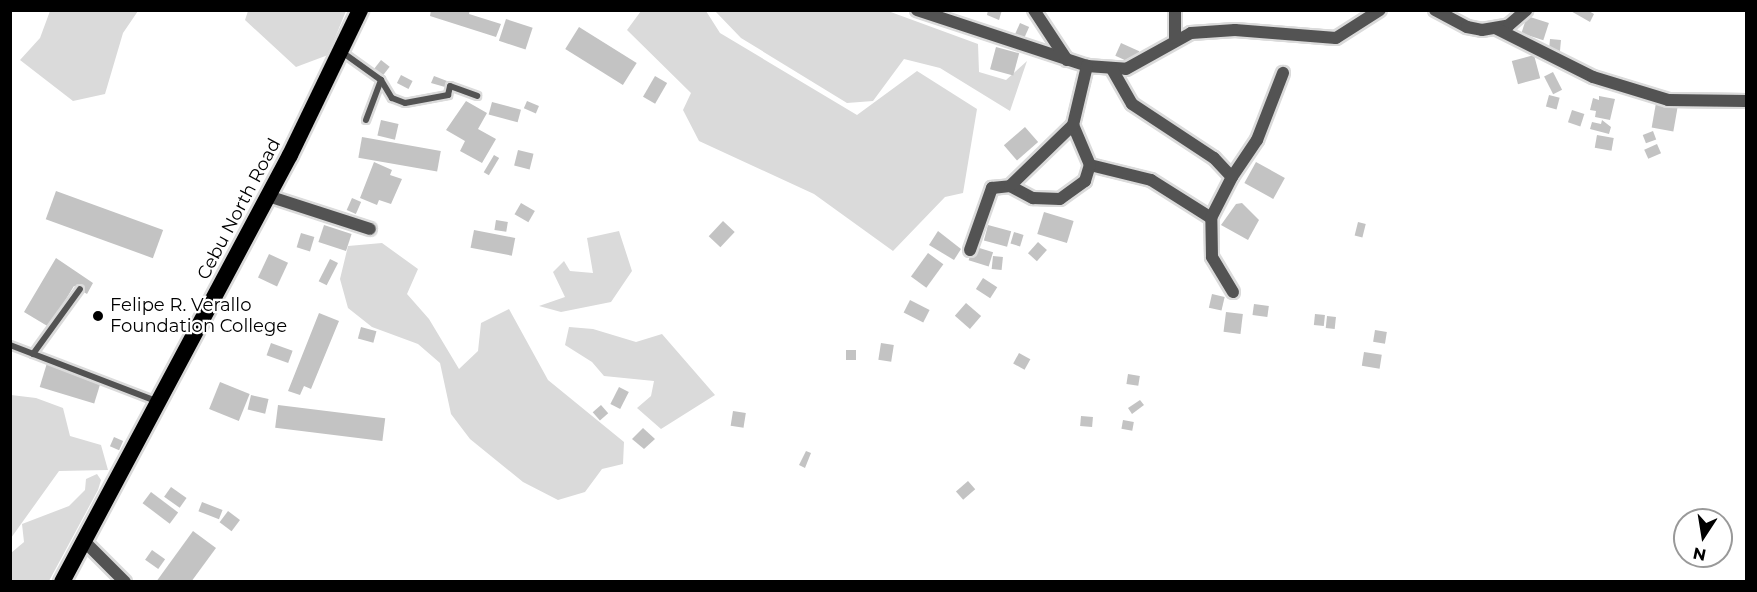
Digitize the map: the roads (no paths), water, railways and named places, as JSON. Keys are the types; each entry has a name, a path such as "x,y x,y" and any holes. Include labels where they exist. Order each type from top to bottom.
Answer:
{"highway":[{"name":"Cebu North Road","path":"63,582 268,196 342,52 360,10"}],"street":[{"path":"917,10 1067,60 1087,66 1112,69 1139,66 1175,38 1191,33 1235,30 1336,38 1380,10"},
{"path":"1034,10 1067,60"},
{"path":"1175,10 1175,38"},
{"path":"1435,10 1467,27 1497,29 1593,77 1668,100 1746,101"},
{"path":"1497,29 1526,10"},
{"path":"1010,186 1073,125 1087,66"},
{"path":"1112,69 1132,104 1214,158 1232,177"},
{"path":"1233,292 1212,257 1211,218 1232,177 1257,140 1283,73"},
{"path":"970,250 988,193 992,188 1010,186 1033,198 1060,199 1084,182 1090,165 1073,125"},
{"path":"1090,165 1151,180 1211,218"},
{"path":"268,196 370,229"},
{"path":"84,541 125,582"}],"lane":[{"path":"342,52 381,80 392,98 405,103 448,95 450,86 477,96"},
{"path":"366,120 381,80"},
{"path":"33,354 80,289"},
{"path":"10,345 159,403"}],"place":[{"name":"Felipe R. Verallo Foundation College","path":"98,316"}]}
